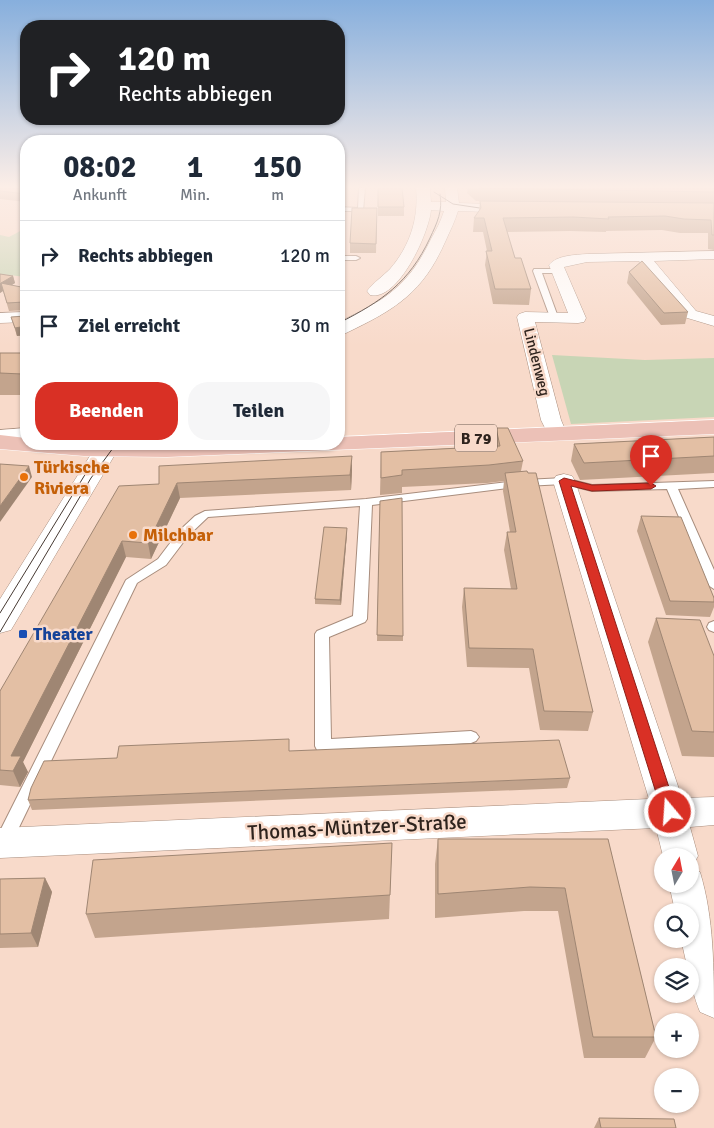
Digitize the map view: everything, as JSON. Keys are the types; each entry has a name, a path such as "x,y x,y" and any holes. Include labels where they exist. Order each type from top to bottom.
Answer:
{"main road":[{"name":"B 79","path":"345,444 714,426"},
{"path":"0,442 20,445"}],"street":[{"path":"365,298 392,278 402,266 414,241"},
{"path":"345,326 376,310 410,285 430,258 438,241"},
{"name":"Lindenweg","path":"557,434 551,420 525,317 578,318 556,265 570,260 714,255"},
{"path":"642,256 690,314 714,321"},
{"path":"0,318 20,318"},
{"path":"0,437 20,435"},
{"path":"0,623 98,450"},
{"path":"564,481 670,812 678,848"},
{"name":"Thomas-Müntzer-Straße","path":"1,843 714,811"},
{"path":"689,893 714,998"}],"lane":[{"path":"345,258 356,258"},
{"name":"Lindenweg","path":"554,317 537,271 558,271"},
{"path":"1,843 132,580 162,562 184,533 204,514 366,502 525,483 564,481 592,488 714,484"},
{"path":"671,486 714,585"},
{"path":"366,502 360,619 322,634 323,746 471,738"}],"green space":[{"path":"0,241 20,241 20,276 0,274"},
{"path":"552,355 645,360 714,358 714,417 571,424"}],"building":[{"path":"350,241 376,241 376,244 350,243"},
{"path":"489,241 510,241 515,258 521,258 531,289 495,289 486,251 492,251"},
{"path":"642,261 688,312 664,313 629,272"},
{"path":"0,274 13,276 0,284"},
{"path":"1,283 20,287 20,302 7,303"},
{"path":"20,316 20,327 15,328 11,317"},
{"path":"0,353 20,353 20,374 0,373"},
{"path":"496,428 508,428 523,461 402,470 402,475 381,478 381,452 500,446"},
{"path":"714,437 714,456 584,463 574,444"},
{"path":"352,456 350,475 177,483 148,543 122,541 11,756 21,756 13,771 0,770 0,691 119,486 159,484 159,466"},
{"path":"0,464 29,466 0,506"},
{"path":"527,471 528,473 536,473 593,712 544,711 533,649 469,648 464,588 517,589 507,532 516,532 505,473"},
{"path":"402,498 403,636 377,635 380,501"},
{"path":"641,516 681,517 714,602 670,601"},
{"path":"324,527 347,528 340,600 315,599"},
{"path":"656,618 700,620 714,656 714,732 692,731"},
{"path":"289,739 289,751 559,740 570,778 28,800 31,788 44,761 117,758 119,746"},
{"path":"438,839 608,839 654,1029 654,1037 593,1037 565,888 530,887 438,894"},
{"path":"392,843 390,895 86,914 93,860"},
{"path":"45,878 31,933 0,934 0,879"},
{"path":"599,1118 674,1119 676,1128 601,1128"}],"tram line":[{"path":"345,320 368,307 393,289 413,267 429,241"},
{"path":"0,632 91,478 112,450"},
{"path":"0,613 94,460"}],"place":[{"name":"Türkische Riviera","path":"24,477"},
{"name":"Milchbar","path":"133,535"},
{"name":"Theater","path":"23,634"}],"route":[{"path":"651,486 592,488 564,481 670,812"}]}
